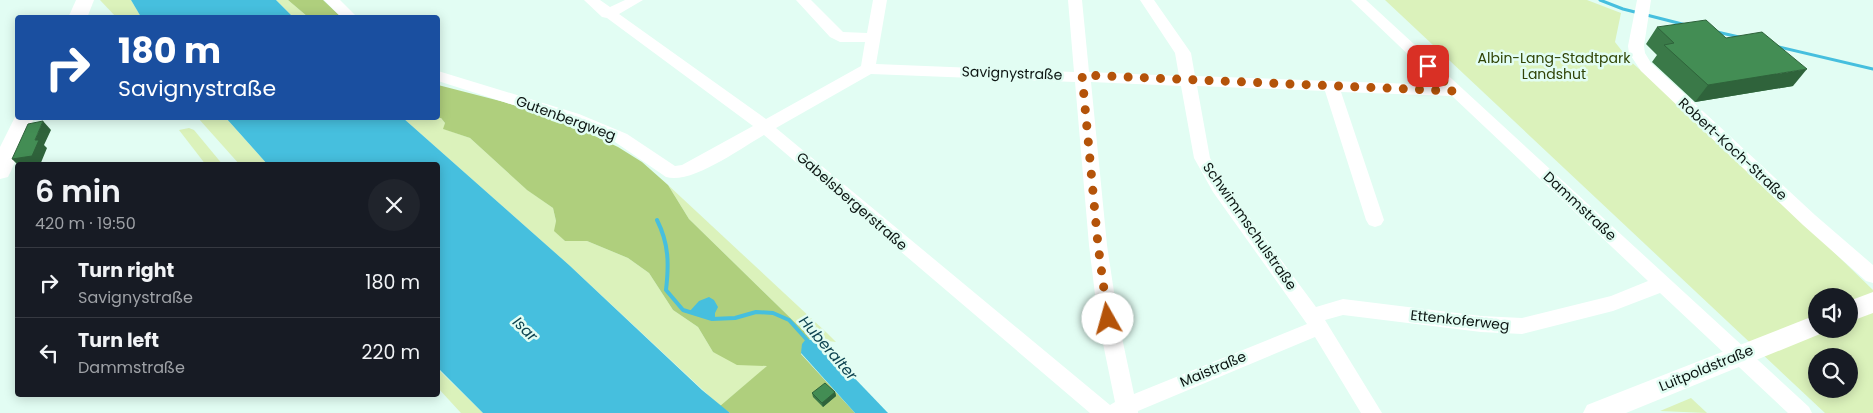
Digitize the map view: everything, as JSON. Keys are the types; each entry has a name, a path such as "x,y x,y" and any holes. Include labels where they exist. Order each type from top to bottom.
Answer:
{"main road":[{"path":"63,15 70,0"},
{"path":"78,15 85,0"},
{"path":"0,171 23,120"},
{"path":"1858,308 1873,302"},
{"name":"Luitpoldstraße","path":"1596,413 1739,354 1808,328"}],"street":[{"path":"332,0 348,15"},
{"name":"Gabelsbergerstraße","path":"591,0 607,14 765,127 1117,412"},
{"path":"607,14 636,0"},
{"path":"802,0 835,34 874,38"},
{"path":"765,127 868,69 880,0"},
{"path":"1075,0 1098,245 1108,319 1117,412"},
{"name":"Schwimmschulstraße","path":"1147,0 1182,53 1202,158 1218,185 1316,321 1372,413"},
{"name":"Dammstraße","path":"1358,0 1802,413"},
{"name":"Robert-Koch-Straße","path":"1643,5 1638,30 1637,53 1646,67 1809,220 1873,276"},
{"name":"Savignystraße","path":"868,69 1082,75 1454,91"},
{"name":"Gutenbergweg","path":"440,77 574,118 621,138 672,173 686,171 765,127"},
{"path":"1331,86 1375,220"},
{"name":"Ettenkoferweg","path":"1316,321 1343,307 1481,324 1522,326 1613,303 1662,284"},
{"name":"Maistraße","path":"1117,412 1316,321"}],"green space":[{"path":"100,0 131,0 140,15 114,15"},
{"path":"276,0 288,0 306,15 291,15"},
{"path":"288,0 323,0 339,15 306,15"},
{"name":"Albin-Lang-Stadtpark Landshut","path":"1385,0 1587,0 1621,13 1615,42 1629,60 1710,132 1873,290 1873,413 1825,413 1809,398 1858,398 1858,348 1808,348 1808,397"},
{"path":"440,86 504,102 565,122 618,147 642,162 668,185 689,219 812,339 806,339 801,354 855,413 730,413 720,406 767,366 737,365 713,352 698,327 673,310 649,273 628,258 587,241 565,241 554,231 556,221 553,208 527,190 470,138 443,129 445,123 441,118"},
{"path":"441,118 445,123 444,129 470,138 526,189 553,208 556,221 555,231 565,241 587,241 628,258 649,273 673,310 698,327 713,352 768,366 720,406 569,265 405,120 440,120"},
{"path":"200,120 228,120 265,162 237,162"},
{"path":"189,128 194,130 221,162 204,162 179,130"},
{"path":"668,185 836,342 812,339 689,219"},
{"path":"440,371 483,413 461,413 440,390"},
{"path":"1691,398 1707,413 1660,411"}],"water":[{"path":"131,0 276,0 291,15 140,15"},
{"name":"Isar","path":"228,120 405,120 569,265 702,390 730,413 483,413 440,370 440,162 265,162"},
{"path":"709,297 714,300 718,307 715,319 689,312 699,301"},
{"path":"806,339 819,341 888,413 855,413 801,353 802,344"}],"building":[{"path":"1706,20 1726,38 1762,32 1807,69 1708,85 1664,45 1674,43 1657,27"},
{"path":"43,121 35,140 39,140 32,156 12,159 28,124"},
{"path":"825,383 835,392 822,403 812,393"}],"waterway":[{"path":"1600,0 1623,9 1686,25"},
{"path":"1717,32 1739,37"},
{"path":"1775,46 1873,69"},
{"name":"Huberalter","path":"657,220 666,246 668,271 666,290 683,310 712,319 735,318 756,312 773,313 789,320 808,341"}],"route":[{"path":"1108,319 1098,245 1082,75 1454,91 1428,66"}]}
